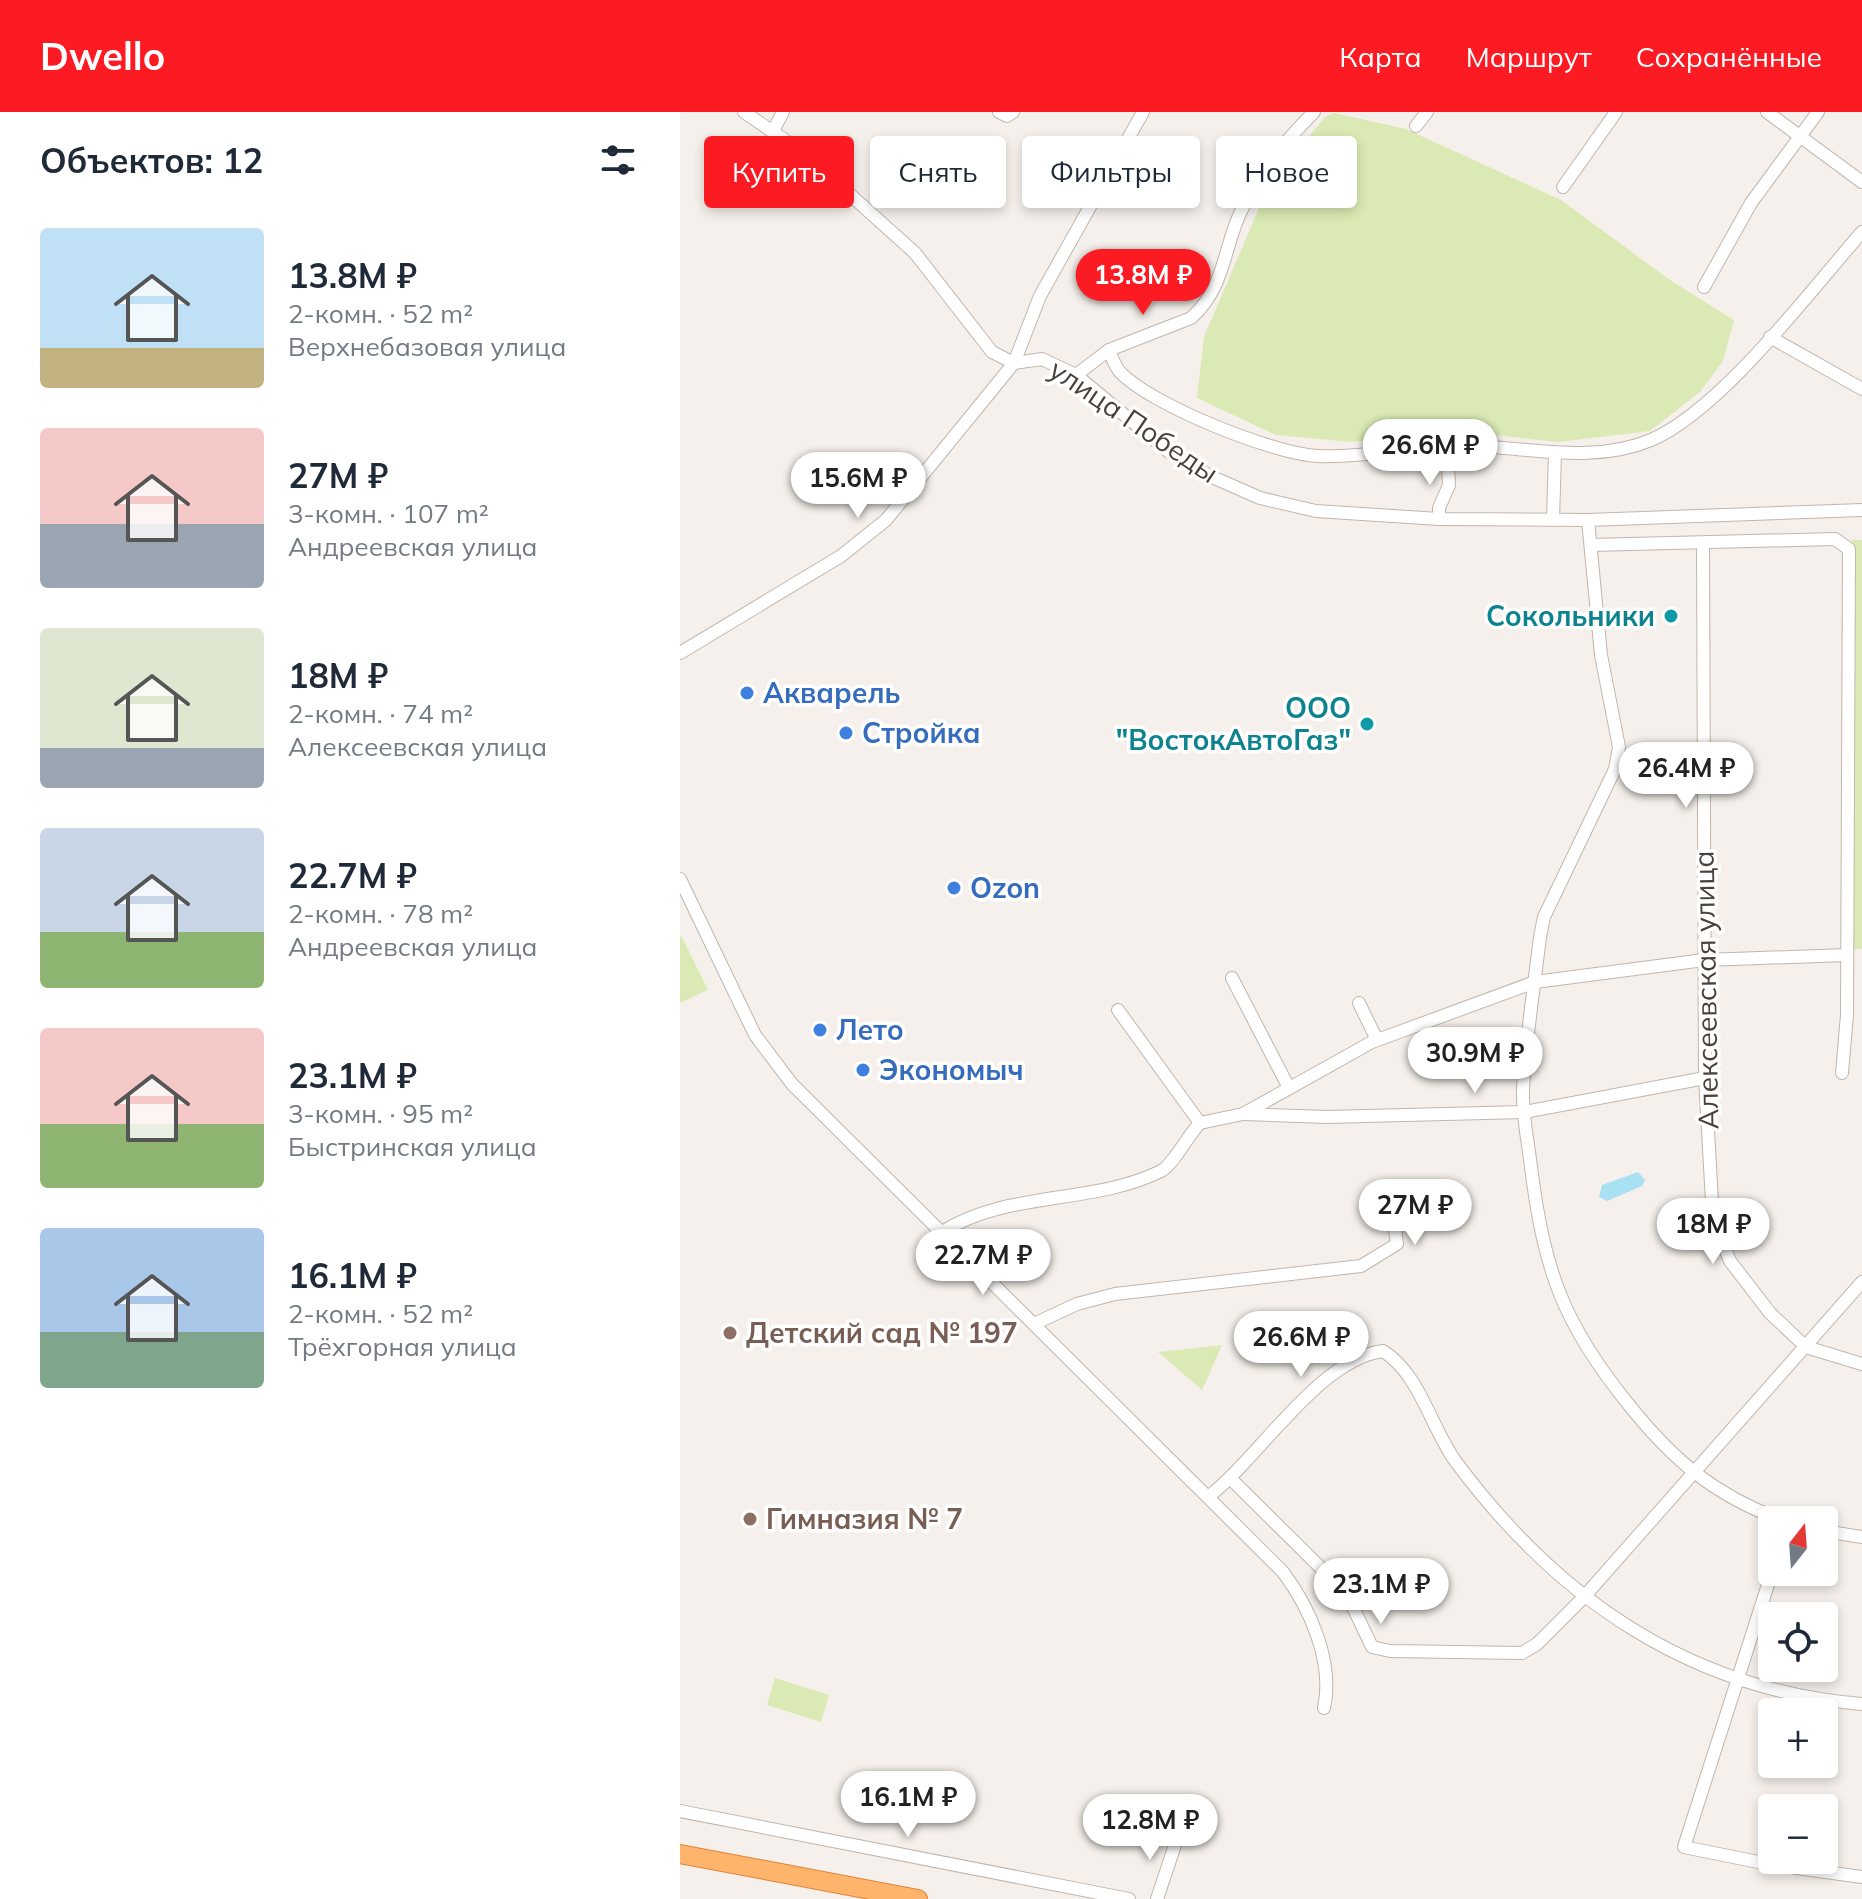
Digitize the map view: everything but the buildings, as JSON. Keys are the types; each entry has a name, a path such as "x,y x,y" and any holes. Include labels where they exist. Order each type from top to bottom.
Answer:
{"highway":[{"path":"680,1854 918,1899"}],"street":[{"name":"улица Победы","path":"744,112 805,154 915,253 992,352 1014,363 1042,359 1076,375 1169,452 1210,476 1260,498 1316,511 1439,519 1588,520 1862,510"},
{"path":"773,131 783,112"},
{"path":"999,112 1007,116 1013,112"},
{"path":"680,653 841,556 886,520 1014,363 1040,296 1143,112"},
{"path":"1076,375 1109,350 1191,318 1202,309 1216,288 1237,219 1263,172 1314,112"},
{"path":"1416,126 1427,112"},
{"path":"1563,187 1616,112"},
{"path":"1767,112 1862,182"},
{"path":"1704,287 1751,203 1818,112"},
{"path":"1109,350 1119,371 1172,405 1271,448 1321,456 1447,447 1555,453 1613,451 1650,441 1684,423 1793,313 1862,232"},
{"path":"1770,337 1862,389"},
{"path":"1439,519 1439,508 1449,485 1447,447"},
{"path":"1553,520 1555,453"},
{"path":"1727,516 1728,542"},
{"path":"1588,520 1601,655 1619,747 1618,760 1544,917 1524,1112 1538,1222 1562,1305 1595,1363 1640,1419 1693,1475 1719,1492 1758,1509"},
{"path":"1591,545 1835,539 1849,549 1846,955 1842,1073"},
{"name":"Алексеевская улица","path":"1703,543 1705,1078 1711,1203 1719,1239 1749,1289 1806,1347 1862,1364"},
{"path":"680,879 755,1035 810,1104 1036,1323 1271,1558 1298,1595 1320,1643 1325,1678 1324,1708"},
{"path":"1243,1114 1382,1038 1535,982 1704,960 1846,955"},
{"path":"1232,978 1289,1088"},
{"path":"1359,1003 1382,1038"},
{"path":"1118,1010 1200,1123"},
{"path":"942,1232 964,1218 1006,1205 1119,1185 1163,1170 1200,1123 1243,1114 1327,1117 1524,1112 1705,1078"},
{"path":"1036,1323 1077,1304 1115,1294 1361,1266 1397,1244 1390,1192"},
{"path":"1231,1479 1334,1581 1353,1607 1368,1644 1376,1648 1522,1653 1537,1644 1583,1598 1862,1282"},
{"path":"1208,1497 1231,1479 1334,1369 1361,1356 1383,1351 1397,1359 1406,1372 1449,1451 1494,1513 1583,1598 1655,1642 1738,1681 1807,1697 1862,1704"},
{"path":"1838,1533 1862,1537"},
{"path":"1768,1586 1684,1847 1768,1864 1862,1877"},
{"path":"680,1811 1129,1899"},
{"path":"1157,1899 1176,1842"}],"green space":[{"path":"1334,113 1406,129 1561,200 1670,280 1734,320 1723,361 1700,392 1650,431 1558,442 1459,431 1351,442 1276,435 1197,398 1204,337 1259,208 1357,208 1357,136 1310,136 1325,117"},
{"path":"1852,540 1862,540 1862,949 1851,949"},
{"path":"680,937 708,990 680,1003"},
{"path":"1222,1345 1202,1390 1158,1352"},
{"path":"775,1678 829,1695 821,1722 767,1705"}],"water":[{"path":"1638,1172 1645,1180 1642,1186 1607,1201 1599,1197 1602,1185"}],"place":[{"name":"Сокольники","path":"1671,616"},
{"name":"Акварель","path":"747,693"},
{"name":"ООО \"ВостокАвтоГаз\"","path":"1367,724"},
{"name":"Стройка","path":"846,733"},
{"name":"Ozon","path":"954,888"},
{"name":"Лето","path":"820,1030"},
{"name":"Экономыч","path":"863,1070"},
{"name":"Детский сад № 197","path":"730,1333"},
{"name":"Гимназия № 7","path":"750,1519"}]}
